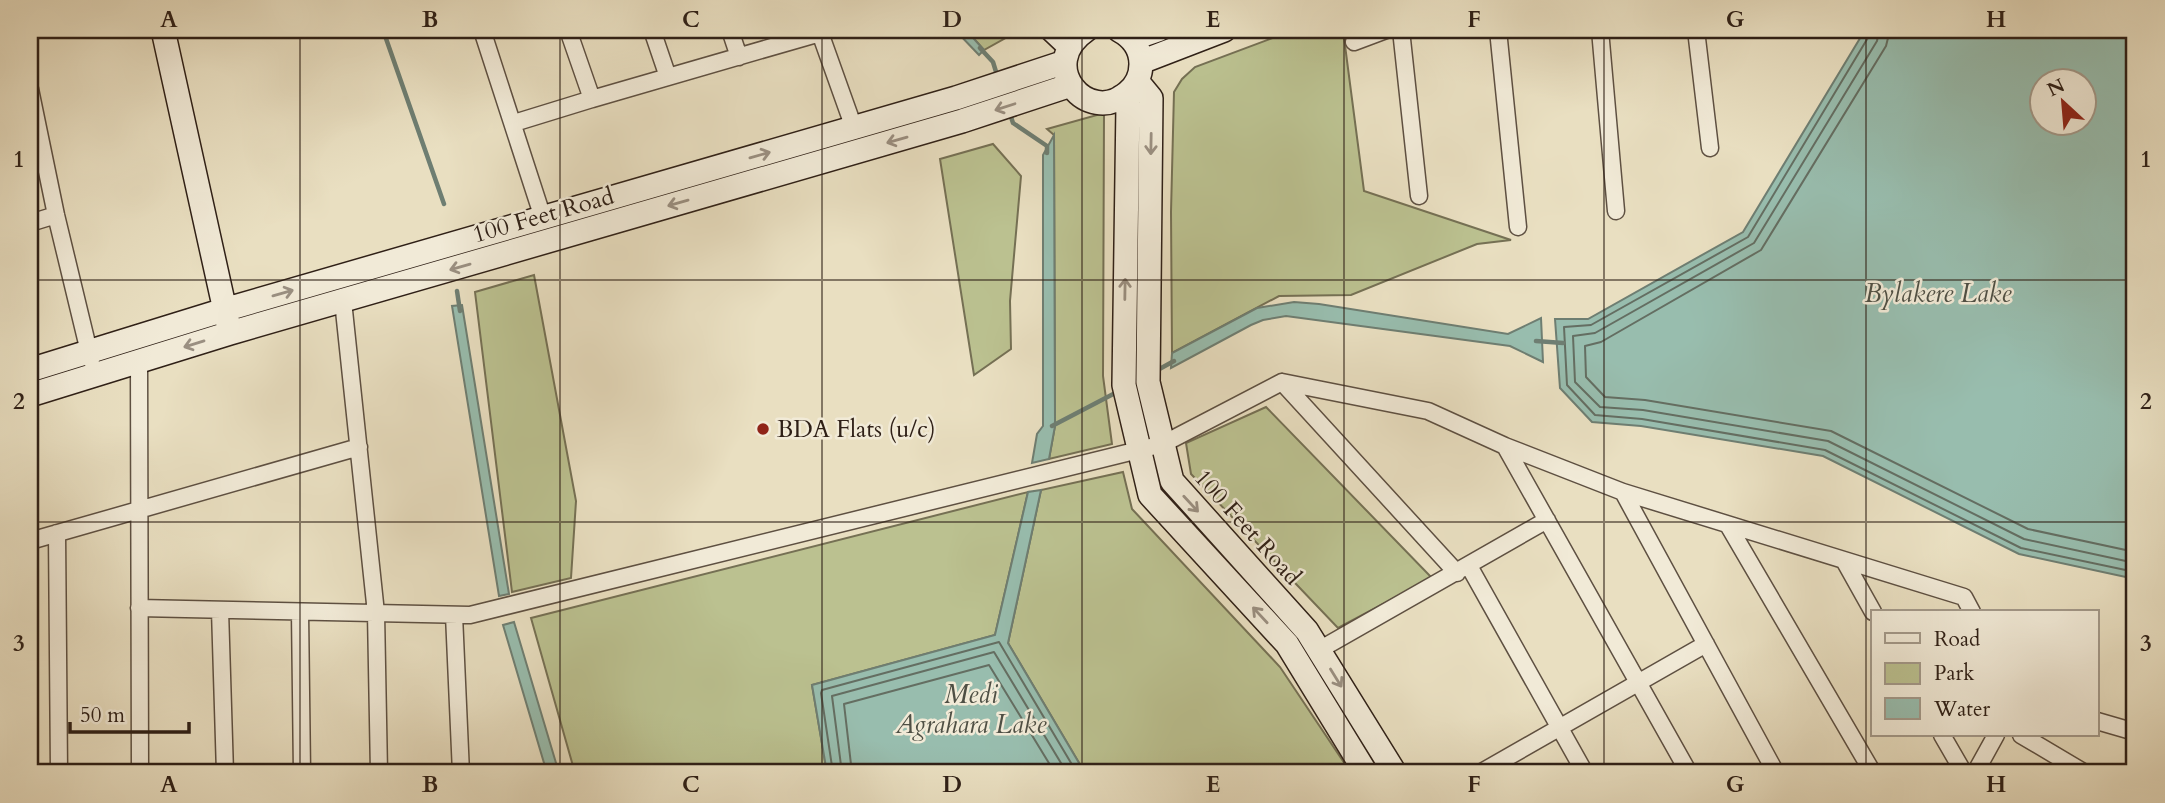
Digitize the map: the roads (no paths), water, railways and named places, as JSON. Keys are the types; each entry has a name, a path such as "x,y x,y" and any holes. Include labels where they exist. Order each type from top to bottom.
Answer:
{"main road":[{"path":"163,30 230,333"},
{"path":"1052,30 1067,54 1066,74 1071,85 1080,95 1098,102 1121,97 1139,71 1224,30"},
{"path":"1067,54 1086,30"},
{"path":"1125,35 1158,30"},
{"name":"100 Feet Road","path":"1125,35 1139,52 1139,71 1151,98 1148,382 1175,487 1307,631 1395,773"},
{"name":"100 Feet Road","path":"30,370 225,310 956,99 1041,70 1067,54"},
{"name":"100 Feet Road","path":"30,395 230,333 962,121 1071,85"},
{"name":"100 Feet Road","path":"1121,97 1128,104 1124,385 1149,492 1153,500 1287,644 1366,773"}],"street":[{"path":"482,30 543,218"},
{"path":"568,30 592,99"},
{"path":"652,30 668,77"},
{"path":"730,30 739,57"},
{"path":"1354,42 1387,30"},
{"path":"1401,30 1419,196"},
{"path":"1498,30 1518,227"},
{"path":"1600,30 1616,211"},
{"path":"1696,30 1710,148"},
{"path":"514,123 820,31 854,128"},
{"path":"30,89 56,215 95,375"},
{"path":"30,223 56,215"},
{"path":"343,300 376,613 379,773"},
{"path":"139,361 140,773"},
{"path":"139,608 470,615 1163,444 1282,382 1428,411 1505,446 1623,492 1964,597 1971,610"},
{"path":"1282,382 1463,569 1585,773"},
{"path":"1505,446 1689,773"},
{"path":"30,541 359,447"},
{"path":"1623,492 1776,773"},
{"path":"1319,650 1546,520"},
{"path":"1728,525 1872,773"},
{"path":"57,533 59,773"},
{"path":"1845,562 1872,610"},
{"path":"220,610 225,773"},
{"path":"300,612 302,773"},
{"path":"454,615 461,773"},
{"path":"1489,771 1559,727 1706,644"},
{"path":"2098,721 2135,732"},
{"path":"1943,736 1964,773"},
{"path":"1975,773 1995,736"},
{"path":"2023,736 2085,773"}],"water":[{"path":"955,30 966,30 984,50 979,55"},
{"name":"Bylakere Lake","path":"1865,30 2135,30 2135,579 2019,554 1823,456 1641,426 1592,422 1560,388 1555,319 1588,319 1743,232"},
{"path":"1054,135 1055,426 1049,459 1032,463 1037,434 1043,426 1043,155"},
{"path":"1294,302 1508,334 1541,318 1543,362 1510,346 1286,316 1251,325 1171,368 1172,353 1257,308"},
{"path":"462,305 509,594 499,596 452,306"},
{"name":"Medi Agrahara Lake","path":"1041,490 1008,643 1085,773 827,773 812,685 995,635 1028,492"},
{"path":"514,622 559,773 547,773 503,625"}],"waterway":[{"path":"383,30 444,204"},
{"path":"980,48 993,62 997,75"},
{"path":"1010,114 1013,123 1047,146 1047,153"},
{"path":"457,291 460,311"},
{"path":"1536,341 1563,343"},
{"path":"1154,372 1174,361"},
{"path":"1052,426 1119,391"}],"place":[{"name":"BDA Flats (u/c)","path":"763,429"}]}
